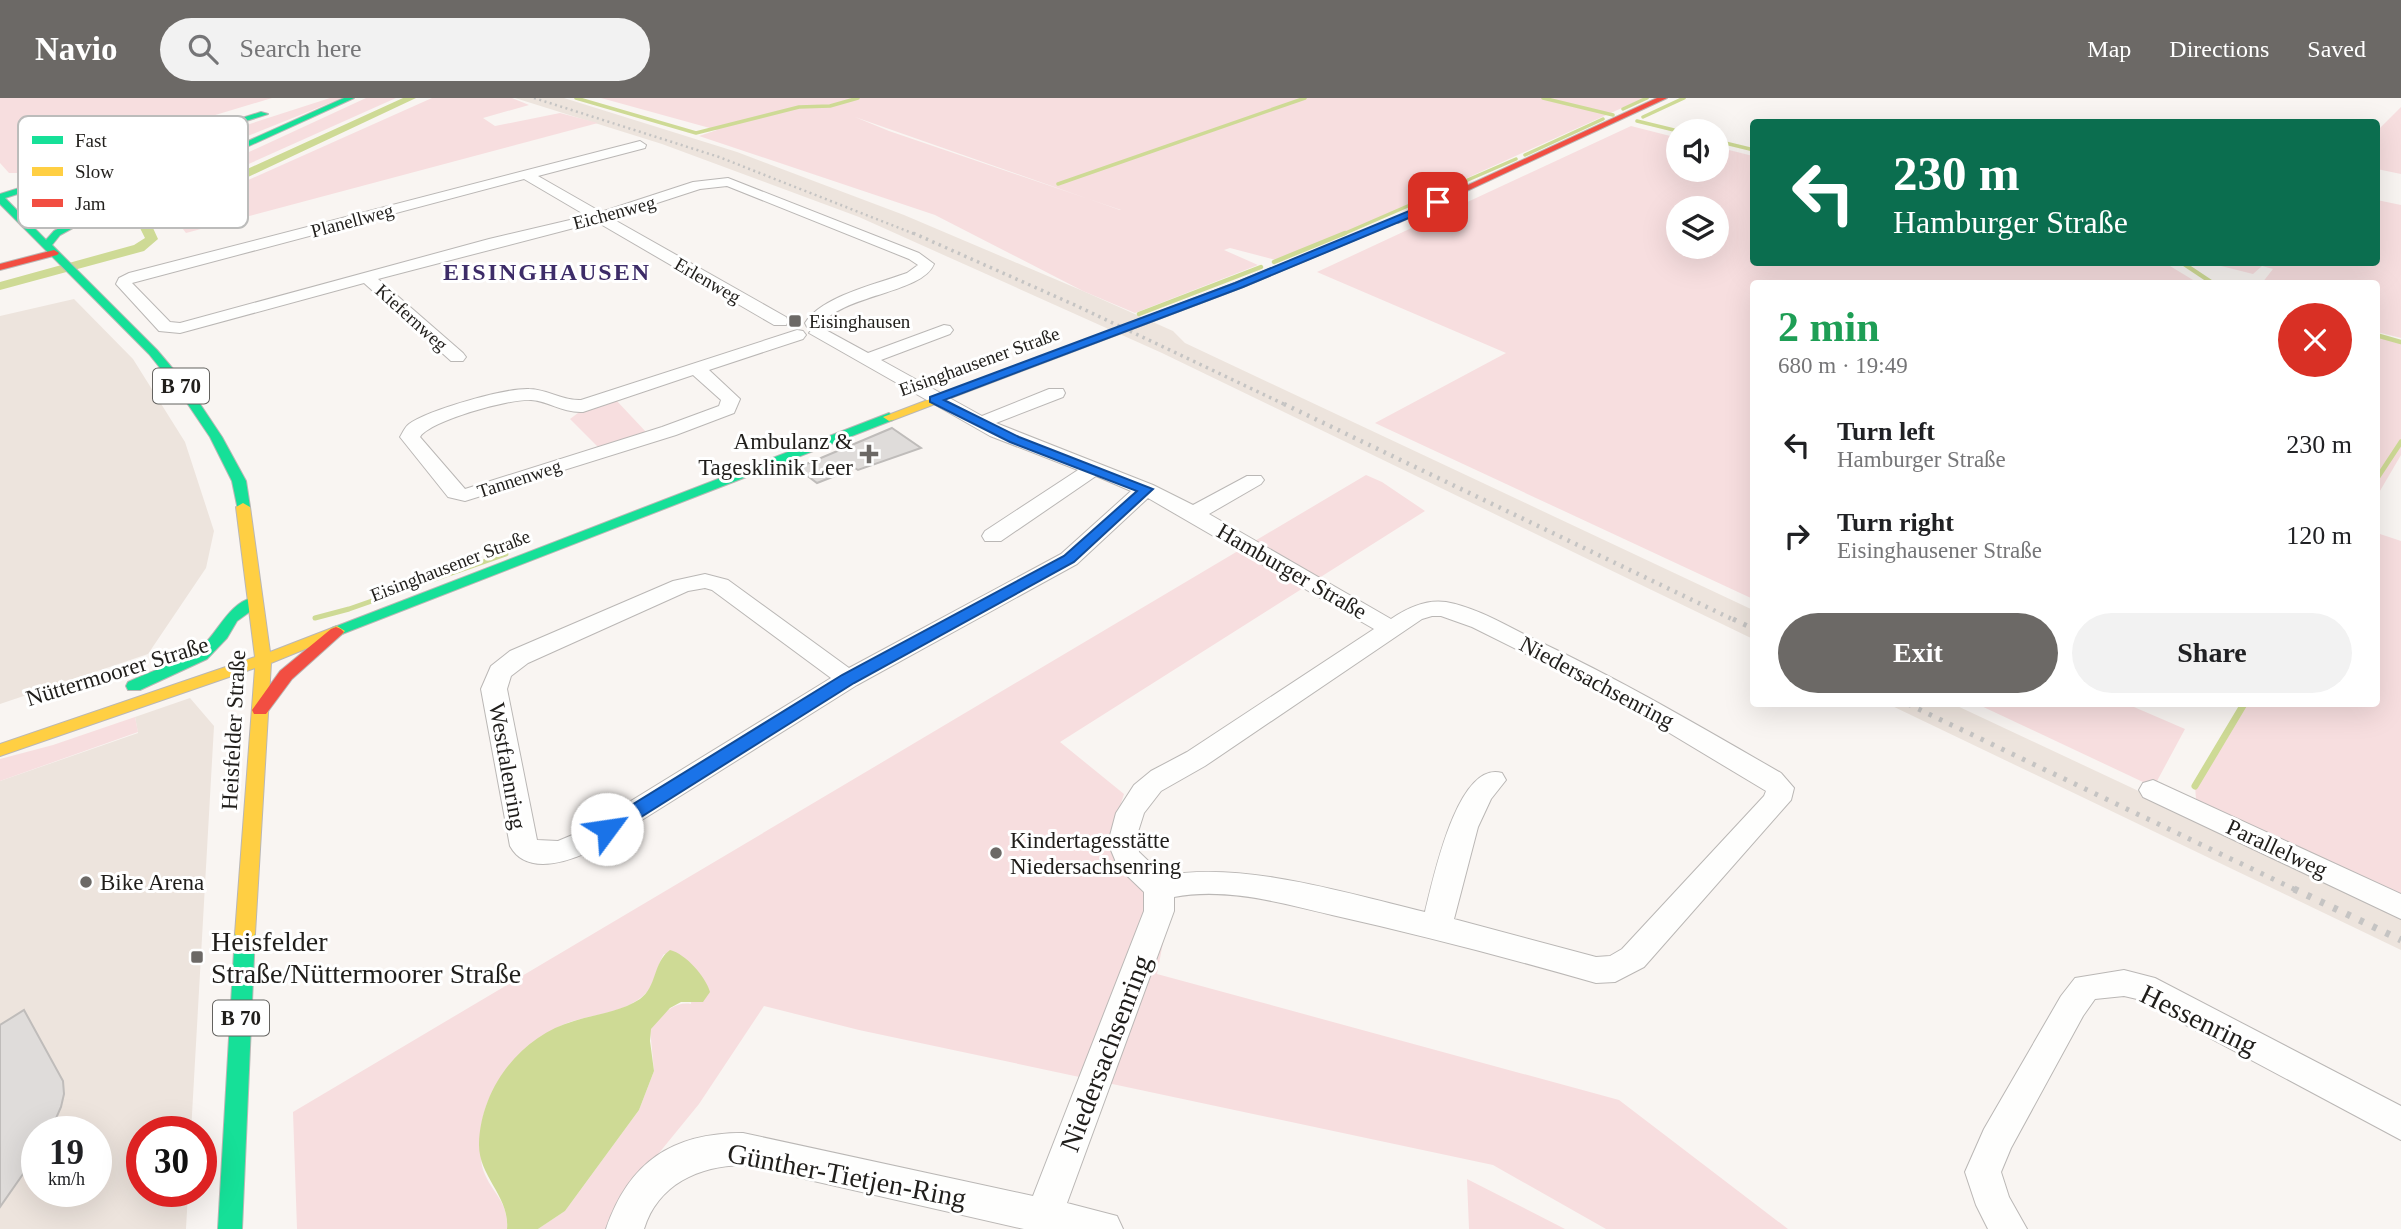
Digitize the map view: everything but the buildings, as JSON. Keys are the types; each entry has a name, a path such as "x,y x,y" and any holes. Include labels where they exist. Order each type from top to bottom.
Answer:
{"main road":[{"path":"248,117 316,98"},
{"path":"248,144 350,98"},
{"name":"Eisinghausener Straße","path":"263,660 1363,235 1663,98"},
{"path":"0,190 18,186"},
{"path":"0,198 18,191"},
{"name":"Heisfelder Straße","path":"0,198 18,216"},
{"name":"Heisfelder Straße","path":"30,228 153,352 186,392 216,438 239,481 263,660 247,889 230,1229"},
{"path":"0,267 60,259 57,233 66,228"},
{"name":"Nüttermoorer Straße","path":"254,602 231,618 222,635 201,654 179,667 128,688 212,662 263,660"},
{"path":"260,710 286,675 335,632"},
{"name":"Nüttermoorer Straße","path":"0,750 263,660"}],"street":[{"name":"Planellweg","path":"165,327 124,284 125,281 640,145"},
{"name":"Erlenweg","path":"527,175 780,321"},
{"name":"Eichenweg","path":"165,327 186,327 599,217 698,186 728,182 914,256 926,264 924,270 913,276 828,308 816,328"},
{"name":"Kiefernweg","path":"367,277 457,357"},
{"name":"Tannenweg","path":"697,369 731,400 727,410 480,492 454,493 410,437 414,429 426,422 514,396 533,394 559,406 583,406 797,335 792,331 795,327 816,328"},
{"path":"816,328 934,400"},
{"path":"866,360 944,330"},
{"path":"980,424 1056,393"},
{"name":"Hamburger Straße","path":"934,400 1032,447 1146,489 1193,513 1391,629"},
{"path":"993,536 1093,468"},
{"name":"Hamburger Straße","path":"1193,513 1254,480"},
{"name":"Westfalenring","path":"848,679 720,585 705,581 681,586 519,657 500,673 494,689 524,846 530,851 547,853 581,844 848,679 1069,559 1146,489"},
{"name":"Niedersachsenring","path":"1044,1215 1159,911 1161,899 1158,889 1129,860 1122,845 1128,818 1142,791 1170,771 1196,759 1414,614 1430,609 1453,611 1480,622 1607,684 1771,780 1780,788 1777,800 1633,958 1615,969 1596,970 1437,926 1287,893 1199,882 1158,889"},
{"path":"1437,926 1470,808 1482,788 1492,780"},
{"name":"Parallelweg","path":"2153,790 2401,907"},
{"name":"Hessenring","path":"2007,1229 1994,1205 1983,1172 1996,1140 2072,1006 2086,987 2124,983 2144,987 2401,1124"},
{"name":"Günther-Tietjen-Ring","path":"625,1229 633,1207 654,1180 687,1157 705,1150 726,1148 743,1149 1104,1229"}],"shaded area":[{"path":"0,98 272,98 212,116 18,116 18,173 9,173 0,163"},
{"path":"330,98 342,98 248,135 248,125"},
{"path":"366,98 396,98 248,164 248,152"},
{"path":"432,98 512,98 529,105 483,118 495,126 560,113 598,123 248,216 248,180"},
{"path":"515,98 564,98 737,152 904,215 1083,291 1173,331 1185,343 1750,609 1750,638 1162,353 859,217 662,144"},
{"path":"601,98 1644,98 1361,226 1276,260 1230,248 1224,250 1258,265 1135,313 1083,291 935,215 699,136 717,130","holes":["855,117 1087,199 889,131"]},
{"path":"2401,107 2401,174 2380,170 2380,128"},
{"path":"1631,126 1666,135 1666,182 1729,182 1729,150 1750,155 1750,266 2170,266 2193,280 1750,280 1750,598 1375,423 1506,353 1317,272"},
{"path":"2380,201 2401,205 2401,338 2380,333 2380,280 2264,280 2273,269 2262,266 2380,266"},
{"path":"182,228 205,228 186,233"},
{"path":"2221,266 2262,266 2253,274"},
{"path":"74,299 133,359 185,442 214,531 206,568 148,654 0,704 0,316"},
{"path":"2380,337 2401,343 2401,455 2380,491"},
{"path":"615,399 647,433 598,447 570,419 582,410"},
{"path":"1366,475 1382,482 1425,511 1060,742 1124,794 1108,844 1119,864 1169,911 1157,974 1619,1100 1788,1229 1606,1229 1493,1165 859,1030 764,1006 699,1104 619,1202 611,1229 538,1229 565,1211 639,1110 654,1071 650,1029 673,1007 691,1004 693,968 686,959 664,954 650,987 643,996 627,1006 573,1021 541,1037 512,1063 491,1094 481,1129 481,1162 485,1175 505,1210 507,1229 297,1229 293,1112"},
{"path":"2380,534 2401,541 2401,900 2210,810 2196,799 2195,786 2242,707 2380,707"},
{"path":"190,698 214,726 192,1116 126,1116 126,1207 187,1207 186,1229 0,1229 0,781 138,733 135,717"},
{"path":"1894,707 1959,707 2401,914 2401,950"},
{"path":"1983,707 2134,707 2185,729 2157,781 2143,782"},
{"path":"135,717 138,732 0,781 0,759 53,745"},
{"path":"670,950 694,967 710,992 703,1002 681,1002 670,1008 651,1029 654,1071 639,1110 565,1211 538,1229 507,1229 504,1207 484,1167 479,1145 481,1124 496,1085 507,1067 521,1052 555,1028 616,1010 640,999"},
{"path":"1467,1179 1565,1229 1469,1229"}],"waterway":[{"path":"248,173 411,98"},
{"path":"576,98 696,133 799,107 830,106 858,98"},
{"path":"1058,184 1305,98"},
{"path":"1543,98 1613,115"},
{"path":"1623,109 1647,98"},
{"path":"1643,117 1684,98"},
{"path":"1525,155 1603,119"},
{"path":"1637,121 1666,128"},
{"path":"1729,144 1750,149"},
{"path":"1341,235 1516,159"},
{"path":"0,286 139,248 152,239 146,228"},
{"path":"1274,262 1345,233"},
{"path":"2187,266 2208,280"},
{"path":"1139,314 1261,267"},
{"path":"2380,336 2401,342"},
{"path":"2380,474 2401,442"},
{"path":"315,618 349,609 506,554"},
{"path":"2195,786 2242,707"}],"railway":[{"path":"534,98 719,157 917,235"},
{"path":"913,233 1077,306 1288,406"},
{"path":"1284,404 1736,621"},
{"path":"1733,619 1750,627"},
{"path":"1914,707 2298,891"},
{"path":"2294,889 2401,940"}],"traffic: fast":[{"path":"248,144 350,98"},
{"path":"248,119 264,114"},
{"path":"0,197 18,191"},
{"path":"0,199 18,217"},
{"path":"29,228 153,352 186,392 216,437 239,481 243,507"},
{"path":"47,245 57,233 66,228"},
{"path":"337,631 889,417"},
{"path":"134,686 201,655 222,635 231,618 254,602"},
{"path":"230,1229 245,934"}],"traffic: slow":[{"path":"889,417 1239,285 1395,221"},
{"path":"243,507 263,660 245,934"},
{"path":"0,750 263,660 337,631"}],"traffic: jam":[{"path":"1395,221 1663,98"},
{"path":"0,267 54,253"},
{"path":"260,710 286,675 336,632"}],"place":[{"name":"Eisinghausen","path":"795,321"},
{"name":"Ambulanz & Tagesklinik Leer","path":"869,454"},
{"name":"Kindertagesstätte Niedersachsenring","path":"996,853"},
{"name":"Bike Arena","path":"86,882"},
{"name":"Heisfelder Straße/Nüttermoorer Straße","path":"197,957"}],"district":[{"name":"EISINGHAUSEN","path":"547,272"}],"route":[{"path":"607,829 848,679 1069,559 1146,489 1014,440 934,400 1239,285 1438,202"}]}
